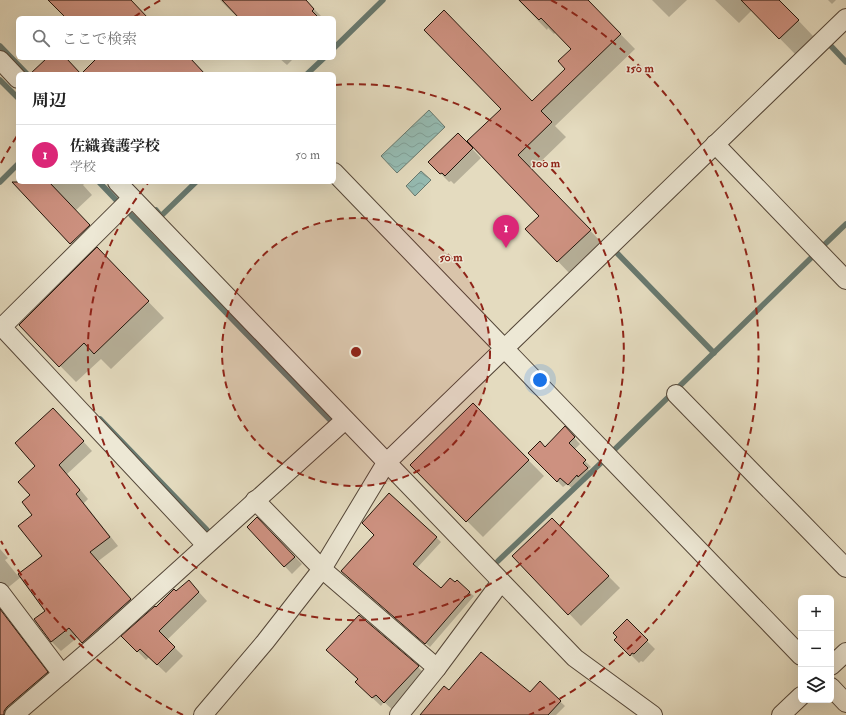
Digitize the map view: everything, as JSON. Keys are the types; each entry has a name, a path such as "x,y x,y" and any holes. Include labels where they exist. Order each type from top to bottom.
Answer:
{"street":[{"path":"203,715 265,642 322,569 386,462 846,18"},
{"path":"0,60 16,77"},
{"path":"715,144 846,280"},
{"path":"336,174 798,653"},
{"path":"119,184 501,582 576,658 653,715"},
{"path":"132,198 1,328 206,545"},
{"path":"676,394 846,568"},
{"path":"14,715 62,674 345,420"},
{"path":"255,500 322,569 437,668"},
{"path":"399,715 437,668 501,582"},
{"path":"0,592 62,674"},
{"path":"834,663 846,652"},
{"path":"834,690 846,703"},
{"path":"781,715 798,699"}],"water":[{"path":"429,110 445,127 397,173 381,156"},
{"path":"421,171 431,180 415,196 406,186"}],"building":[{"path":"48,0 131,0 146,16 64,16"},
{"path":"222,0 306,0 314,9 312,11 317,16 237,16"},
{"path":"519,0 588,0 621,34 541,111 552,122 518,155 591,230 557,262 525,229 539,216 467,141 501,109 424,30 444,10 532,101 565,69 558,61 571,49 541,18 539,20"},
{"path":"741,0 779,0 799,20 779,39"},
{"path":"45,60 68,60 79,72 32,72"},
{"path":"95,60 192,60 203,72 83,72"},
{"path":"458,133 473,148 445,176 442,173 440,174 428,162"},
{"path":"12,182 16,182 16,184 51,184 90,225 70,244"},
{"path":"97,247 149,301 94,354 84,343 59,367 19,325"},
{"path":"473,403 529,460 466,522 410,465"},
{"path":"53,408 84,441 59,465 80,490 76,494 110,537 90,552 131,599 82,643 69,628 51,642 34,619 45,611 18,574 42,556 18,526 32,515 22,502 30,495 18,482 35,466 15,443"},
{"path":"565,426 575,437 569,443 586,460 583,463 588,468 578,477 577,475 568,485 560,478 557,482 528,453 540,441 545,447"},
{"path":"389,493 437,537 413,564 441,588 450,578 455,582 457,580 470,592 425,644 341,571 374,535 362,523"},
{"path":"257,517 295,557 284,567 247,527"},
{"path":"552,518 609,576 568,615 512,556"},
{"path":"189,580 199,592 159,631 175,647 157,665 140,649 137,652 121,636 155,606 156,607 174,589 176,591"},
{"path":"0,609 48,672 7,707 4,711 4,715 0,715"},
{"path":"359,615 419,666 384,703 376,695 372,698 355,682 358,679 326,650"},
{"path":"627,619 648,640 630,656 614,640 617,637 613,633"},
{"path":"481,652 530,692 540,681 561,701 548,715 420,715 444,686 449,690"}],"waterway":[{"path":"336,46 383,0"},
{"path":"830,45 846,62"},
{"path":"0,46 25,72"},
{"path":"309,72 322,60"},
{"path":"0,80 16,96"},
{"path":"0,182 16,166"},
{"path":"101,184 118,202"},
{"path":"156,210 161,216 194,184"},
{"path":"131,215 331,421"},
{"path":"824,245 846,224"},
{"path":"617,253 714,353"},
{"path":"613,451 811,258"},
{"path":"100,419 207,530"},
{"path":"498,561 603,461"}],"place":[{"name":"佐織養護学校","path":"506,248"}]}
